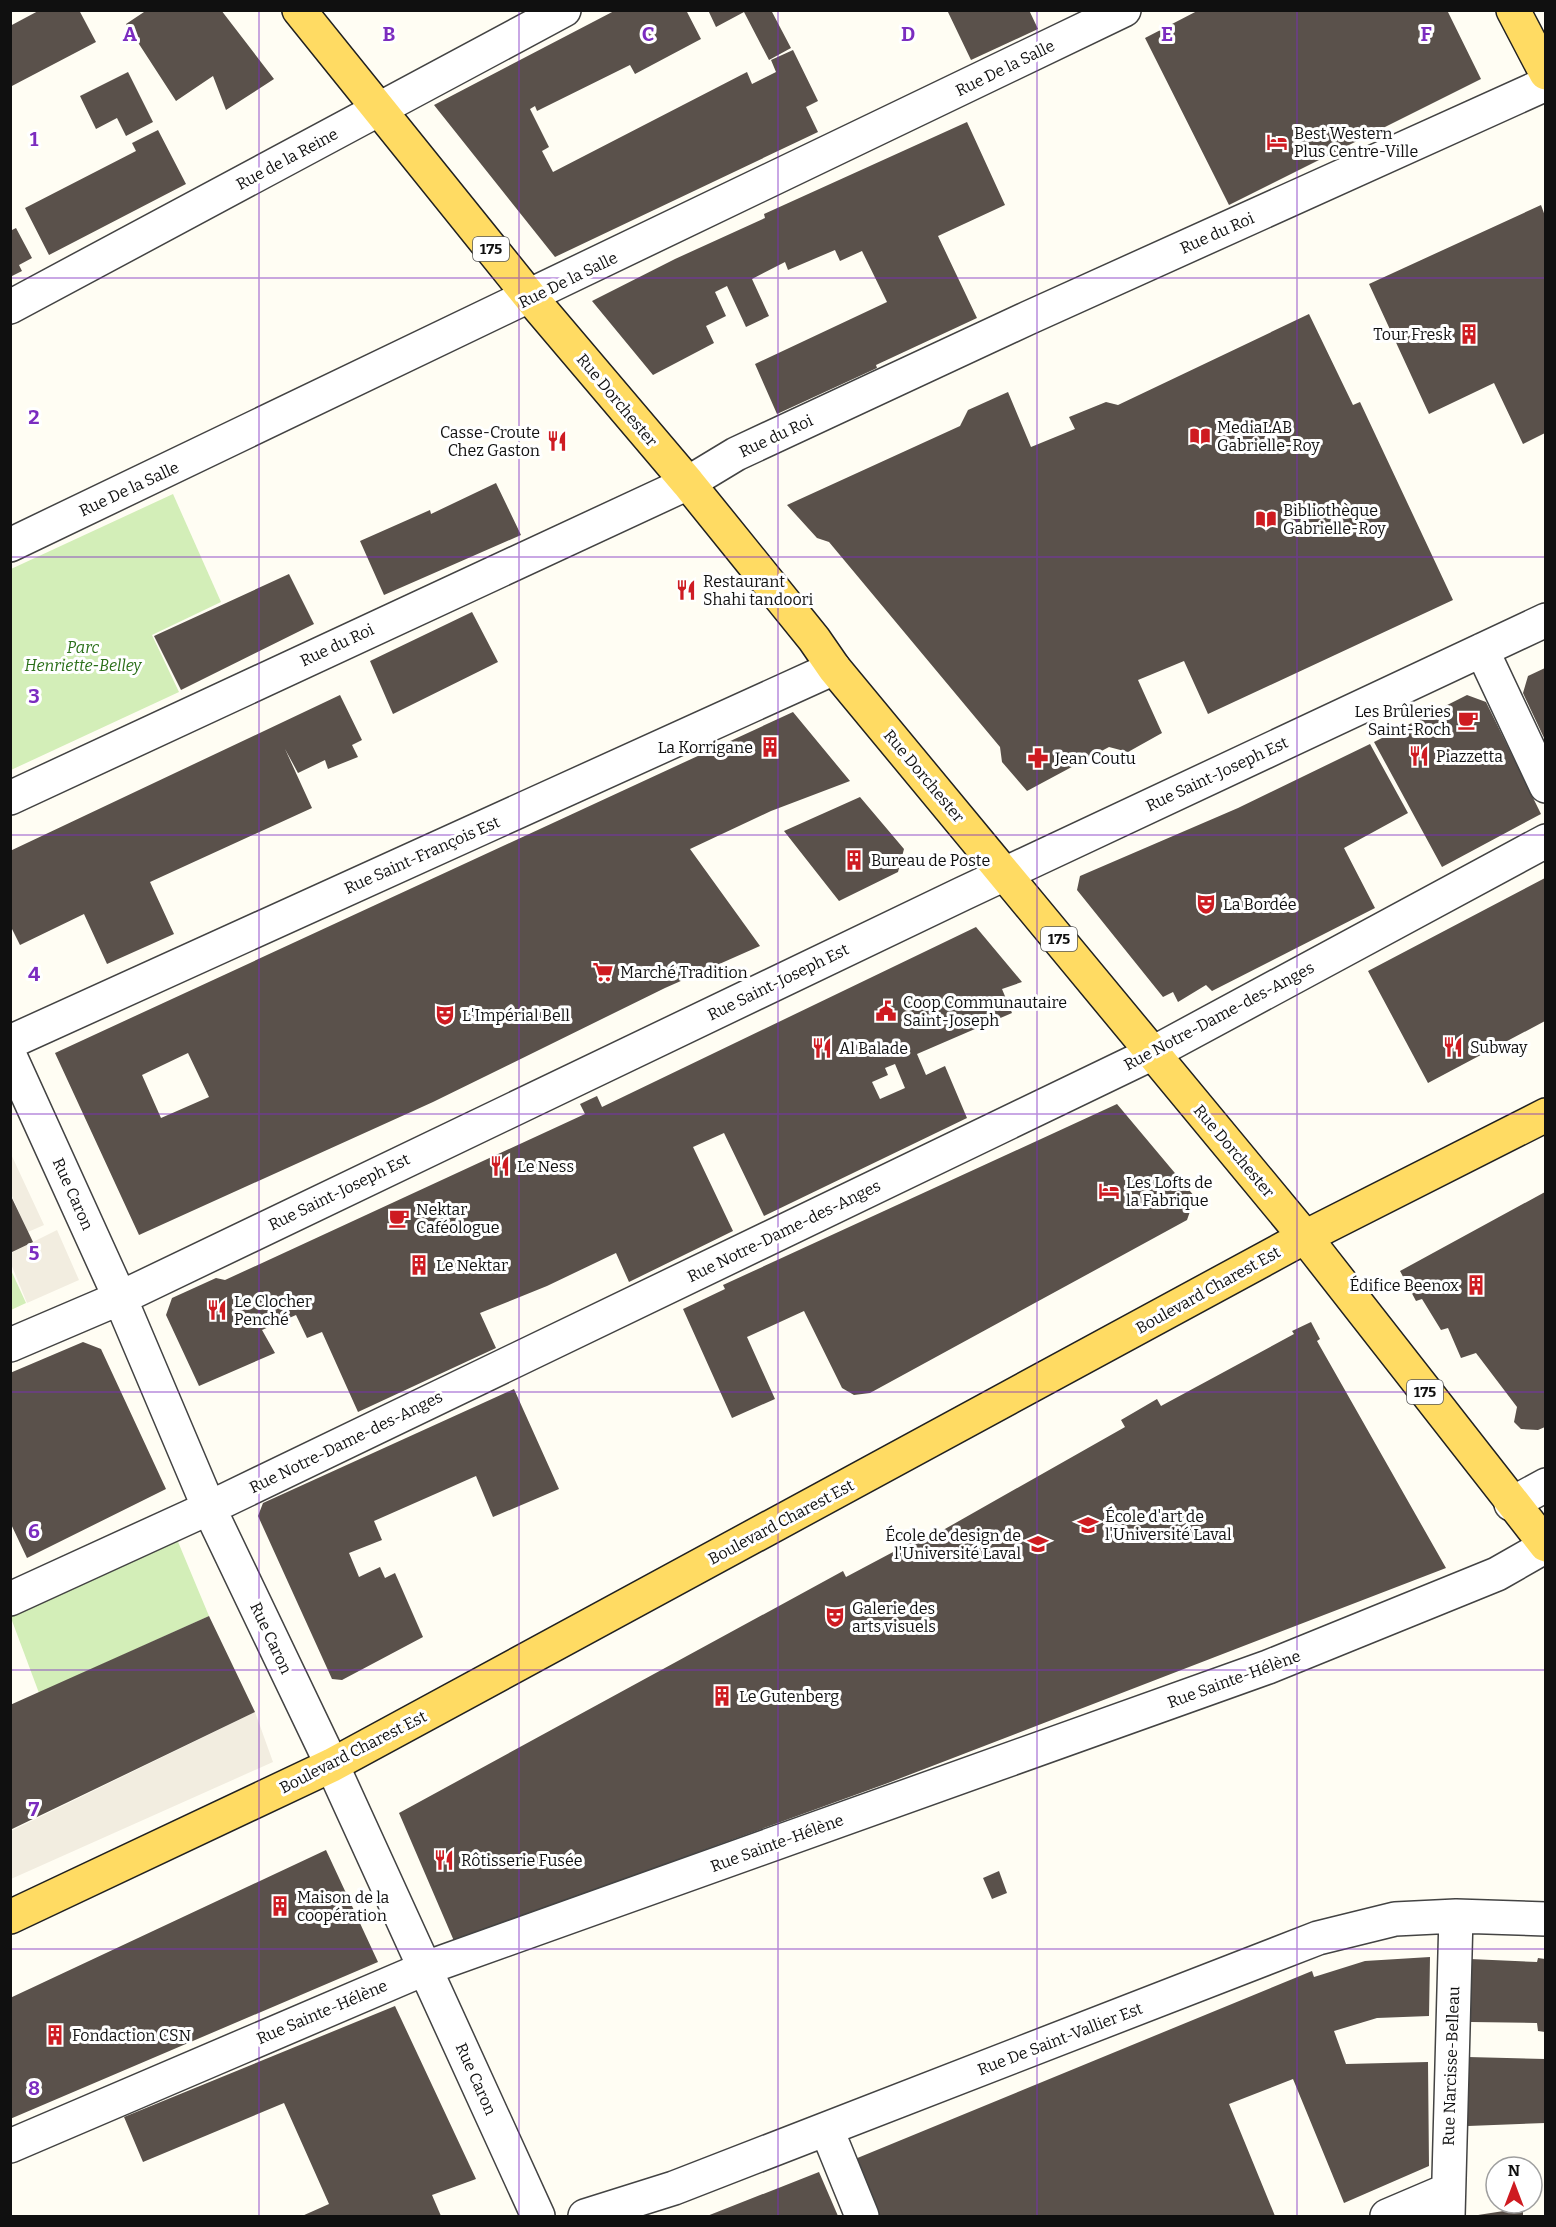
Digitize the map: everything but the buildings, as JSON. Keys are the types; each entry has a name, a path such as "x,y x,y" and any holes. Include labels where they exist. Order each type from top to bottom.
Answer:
{"main road":[{"name":"Rue Dorchester","path":"299,10 531,298 688,483 814,639 834,668 1305,1237 1545,1546"},
{"path":"1513,10 1545,73"},
{"name":"Boulevard Charest Est","path":"10,1917 333,1766 1305,1237 1545,1115"}],"street":[{"name":"Rue de la Reine","path":"10,307 564,10"},
{"name":"Rue De la Salle","path":"10,545 531,298 1124,10"},
{"name":"Rue du Roi","path":"10,798 688,483 758,444 1545,84"},
{"name":"Rue Saint-Joseph Est","path":"10,1345 120,1298 1005,874 1545,620"},
{"path":"1482,650 1545,786"},
{"name":"Rue Saint-François Est","path":"10,1042 834,668"},
{"name":"Rue Notre-Dame-des-Anges","path":"10,1599 209,1508 1153,1053 1545,841"},
{"name":"Rue Caron","path":"10,1056 120,1298 209,1508 333,1766 538,2217"},
{"path":"1511,1504 1545,1485"},
{"name":"Rue Sainte-Hélène","path":"10,2146 426,1968 1268,1667 1497,1574 1545,1546"},
{"name":"Rue De Saint-Vallier Est","path":"585,2217 674,2188 827,2130 1318,1938 1395,1919 1456,1916 1545,1919"},
{"name":"Rue Narcisse-Belleau","path":"1448,2203 1456,1916"},
{"path":"827,2130 862,2217"},
{"path":"1387,2217 1448,2203"}],"green space":[{"name":"Parc Henriette-Belley","path":"173,494 221,602 152,635 179,692 11,770 11,569"},
{"path":"10,1268 26,1303 11,1310 10,1310"},
{"path":"171,1525 209,1616 39,1693 11,1618 11,1599"}],"shaded area":[{"path":"10,1152 44,1225 28,1232 11,1194"},
{"path":"57,1230 79,1280 27,1303 11,1264 11,1253"},
{"path":"255,1712 273,1762 11,1879 11,1831"}],"place":[{"name":"Best Western Plus Centre-Ville","path":"1277,142"},
{"name":"Tour Fresk","path":"1469,334"},
{"name":"MediaLAB Gabrielle-Roy","path":"1200,436"},
{"name":"Casse-Croute Chez Gaston","path":"557,441"},
{"name":"Bibliothèque Gabrielle-Roy","path":"1266,519"},
{"name":"Restaurant Shahi tandoori","path":"686,590"},
{"name":"Les Brûleries Saint-Roch","path":"1468,720"},
{"name":"La Korrigane","path":"770,747"},
{"name":"Piazzetta","path":"1419,756"},
{"name":"Jean Coutu","path":"1038,758"},
{"name":"Bureau de Poste","path":"854,860"},
{"name":"La Bordée","path":"1206,904"},
{"name":"Marché Tradition","path":"603,972"},
{"name":"Coop Communautaire Saint-Joseph","path":"886,1011"},
{"name":"L'Impérial Bell","path":"445,1015"},
{"name":"Subway","path":"1453,1047"},
{"name":"Al Balade","path":"822,1048"},
{"name":"Le Ness","path":"500,1166"},
{"name":"Les Lofts de la Fabrique","path":"1109,1191"},
{"name":"Nektar Caféologue","path":"399,1218"},
{"name":"Le Nektar","path":"419,1265"},
{"name":"Édifice Beenox","path":"1476,1285"},
{"name":"Le Clocher Penché","path":"217,1310"},
{"name":"École d'art de l'Université Laval","path":"1088,1525"},
{"name":"École de design de l'Université Laval","path":"1038,1544"},
{"name":"Galerie des arts visuels","path":"835,1617"},
{"name":"Le Gutenberg","path":"722,1696"},
{"name":"Rôtisserie Fusée","path":"444,1860"},
{"name":"Maison de la coopération","path":"280,1906"},
{"name":"Fondaction CSN","path":"55,2035"}]}
